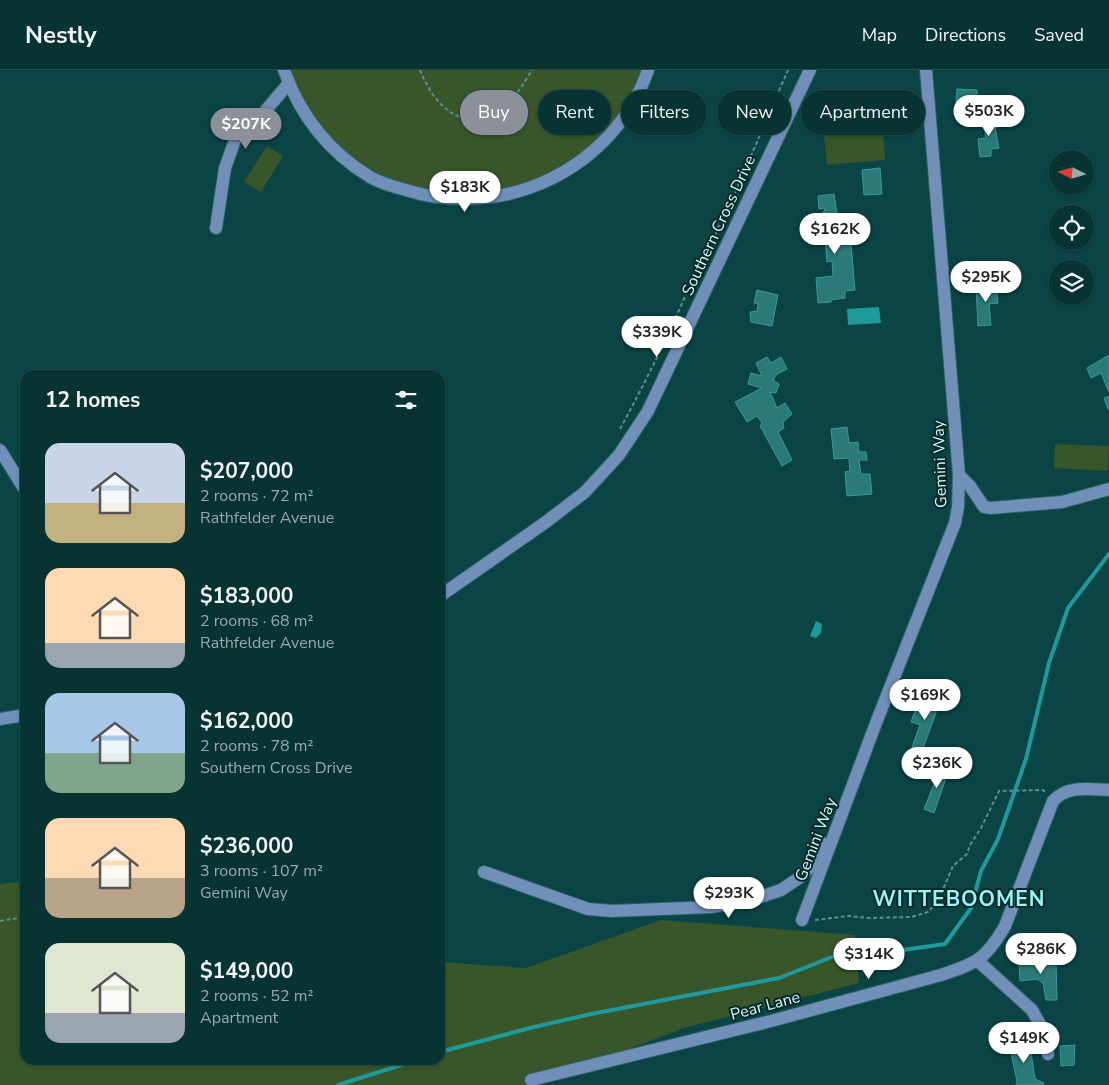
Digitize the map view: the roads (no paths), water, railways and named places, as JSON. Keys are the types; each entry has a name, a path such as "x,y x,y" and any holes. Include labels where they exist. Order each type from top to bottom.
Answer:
{"street":[{"path":"284,70 307,116 323,138 346,160 372,178 418,194 440,199 471,200 496,198 532,186 571,168 589,156 619,124 644,82 648,70"},
{"name":"Southern Cross Drive","path":"445,593 546,522 585,492 619,455 648,411 810,70"},
{"name":"Gemini Way","path":"803,917 876,723 955,523 958,507 959,475 926,70"},
{"path":"216,228 225,168 240,126 255,123 289,83"},
{"path":"0,450 20,482"},
{"path":"959,475 970,486 984,507 991,508 1062,502 1109,489"},
{"path":"0,719 20,717"},
{"path":"484,872 588,909 612,911 711,907 736,904 772,894 799,878 814,861 867,734 871,726 876,723"},
{"name":"Pear Lane","path":"531,1080 549,1080 780,1019 941,975 978,961 994,945 1005,926 1053,801 1059,795 1071,790 1109,790"},
{"path":"978,961 1032,1010 1042,1028 1048,1054"}],"water":[{"path":"879,307 881,323 848,325 847,309"},
{"path":"816,621 822,624 821,633 816,638 810,636"}],"waterway":[{"path":"445,1051 591,1014 779,978 837,955 882,953 945,944 971,908 981,871 998,839 1026,759 1049,663 1068,608 1109,554"},
{"path":"338,1085 401,1065"}],"district":[{"name":"WITTEBOOMEN","path":"959,899"}]}
